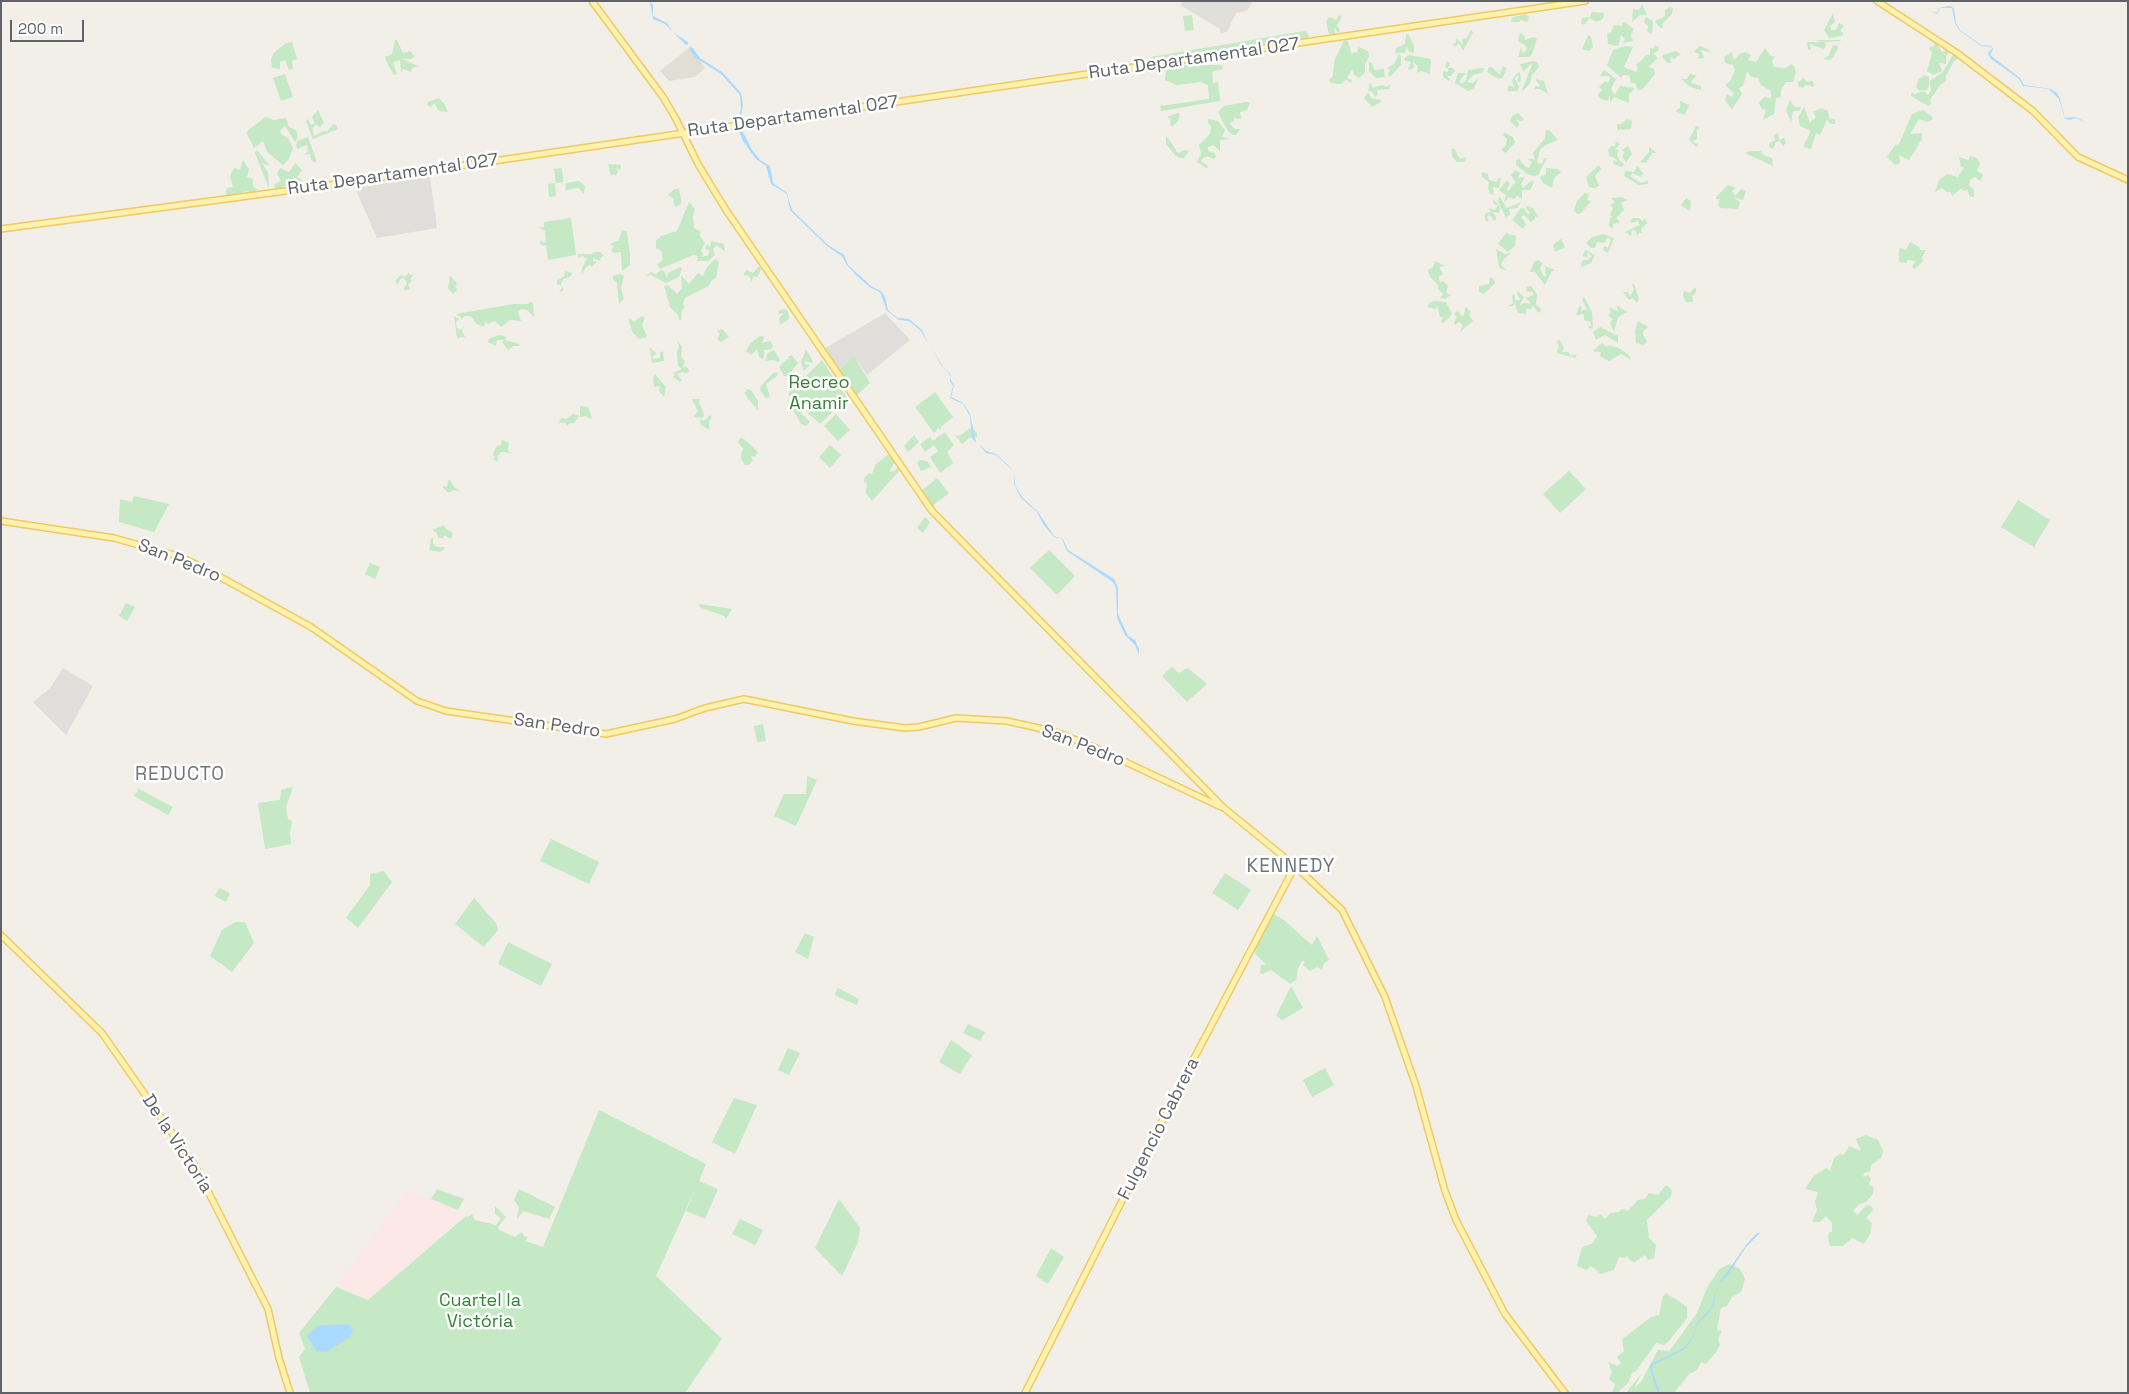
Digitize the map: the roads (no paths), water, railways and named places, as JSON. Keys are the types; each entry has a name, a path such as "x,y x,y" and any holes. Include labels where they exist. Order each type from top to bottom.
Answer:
{"main road":[{"path":"592,1 657,89 683,133 702,171 752,250 930,507 1211,796 1295,866 1337,904 1362,947 1385,996 1405,1052 1445,1191 1456,1220 1505,1314 1565,1393"},
{"name":"Ruta Departamental 027","path":"1,228 322,186 1585,1"},
{"path":"1877,1 1956,53 2033,111 2078,157 2128,180"},
{"name":"San Pedro","path":"1,521 114,538 178,556 248,591 311,627 417,701 446,711 606,734 675,719 705,708 744,699 848,720 905,728 920,728 956,718 1007,721 1056,732 1151,773 1224,808"},
{"path":"1207,801 1211,796"},
{"name":"Fulgencio Cabrera","path":"1025,1393 1181,1083 1295,866"},
{"name":"De la Victoria","path":"1,935 102,1033 195,1166 264,1294 278,1358 290,1393"}],"water":[{"path":"650,1 653,5 653,16 667,23 673,32 665,24 653,19"},
{"path":"1949,6 1954,9 1956,23 1960,30 1981,45 1991,46 1993,49 1990,55 2020,78 2024,85 2051,89 2057,93 2060,99 2065,118 2076,117 2087,123 2076,118 2065,119 2059,99 2049,89 2023,86 2019,79 1990,58 1988,53 1992,49 1991,47 1981,46 1959,30 1955,23 1952,8 1940,8 1937,14 1931,11 1937,13 1939,8"},
{"path":"673,32 689,43 686,45"},
{"path":"692,47 700,58 722,72 741,93 743,104 740,122 738,123 741,107 740,95 721,74 696,58 689,49"},
{"path":"741,128 752,150 760,160 770,166 773,183 787,193 792,210 828,245 844,255 848,265 871,286 881,291 885,297 888,310 892,314 898,318 909,319 922,330 929,345 921,331 909,321 899,320 887,311 880,292 871,288 858,277 846,264 843,257 827,246 790,210 787,194 771,184 766,166 756,159 743,141 738,129"},
{"path":"951,376 954,386 951,397 963,403 970,414 976,443 972,438 970,416 963,404 950,398 953,386 950,381"},
{"path":"978,443 986,451 996,454 1009,466 1014,474 996,455 986,453"},
{"path":"1014,474 1015,485 1022,497 1038,512 1054,536 1063,539 1068,550 1114,579 1118,588 1118,614 1128,636 1135,640 1139,649 1139,655 1135,645 1125,635 1117,618 1116,588 1113,582 1067,551 1062,539 1054,537 1043,524 1037,512 1021,498 1014,484"},
{"path":"1761,1232 1746,1247 1727,1276 1718,1285 1746,1245 1756,1234"},
{"path":"1718,1285 1711,1309 1697,1324 1694,1335 1685,1349 1653,1365 1652,1370 1659,1390 1658,1393 1650,1367 1651,1364 1684,1348 1694,1334 1697,1323 1711,1308"},
{"path":"349,1324 353,1330 350,1337 326,1352 316,1351 307,1336 317,1326"}],"district":[{"name":"REDUCTO","path":"180,775"},
{"name":"KENNEDY","path":"1291,867"}],"park label":[{"name":"Recreo Anamir","path":"819,393"},
{"name":"Cuartel la Victória","path":"480,1311"}]}
